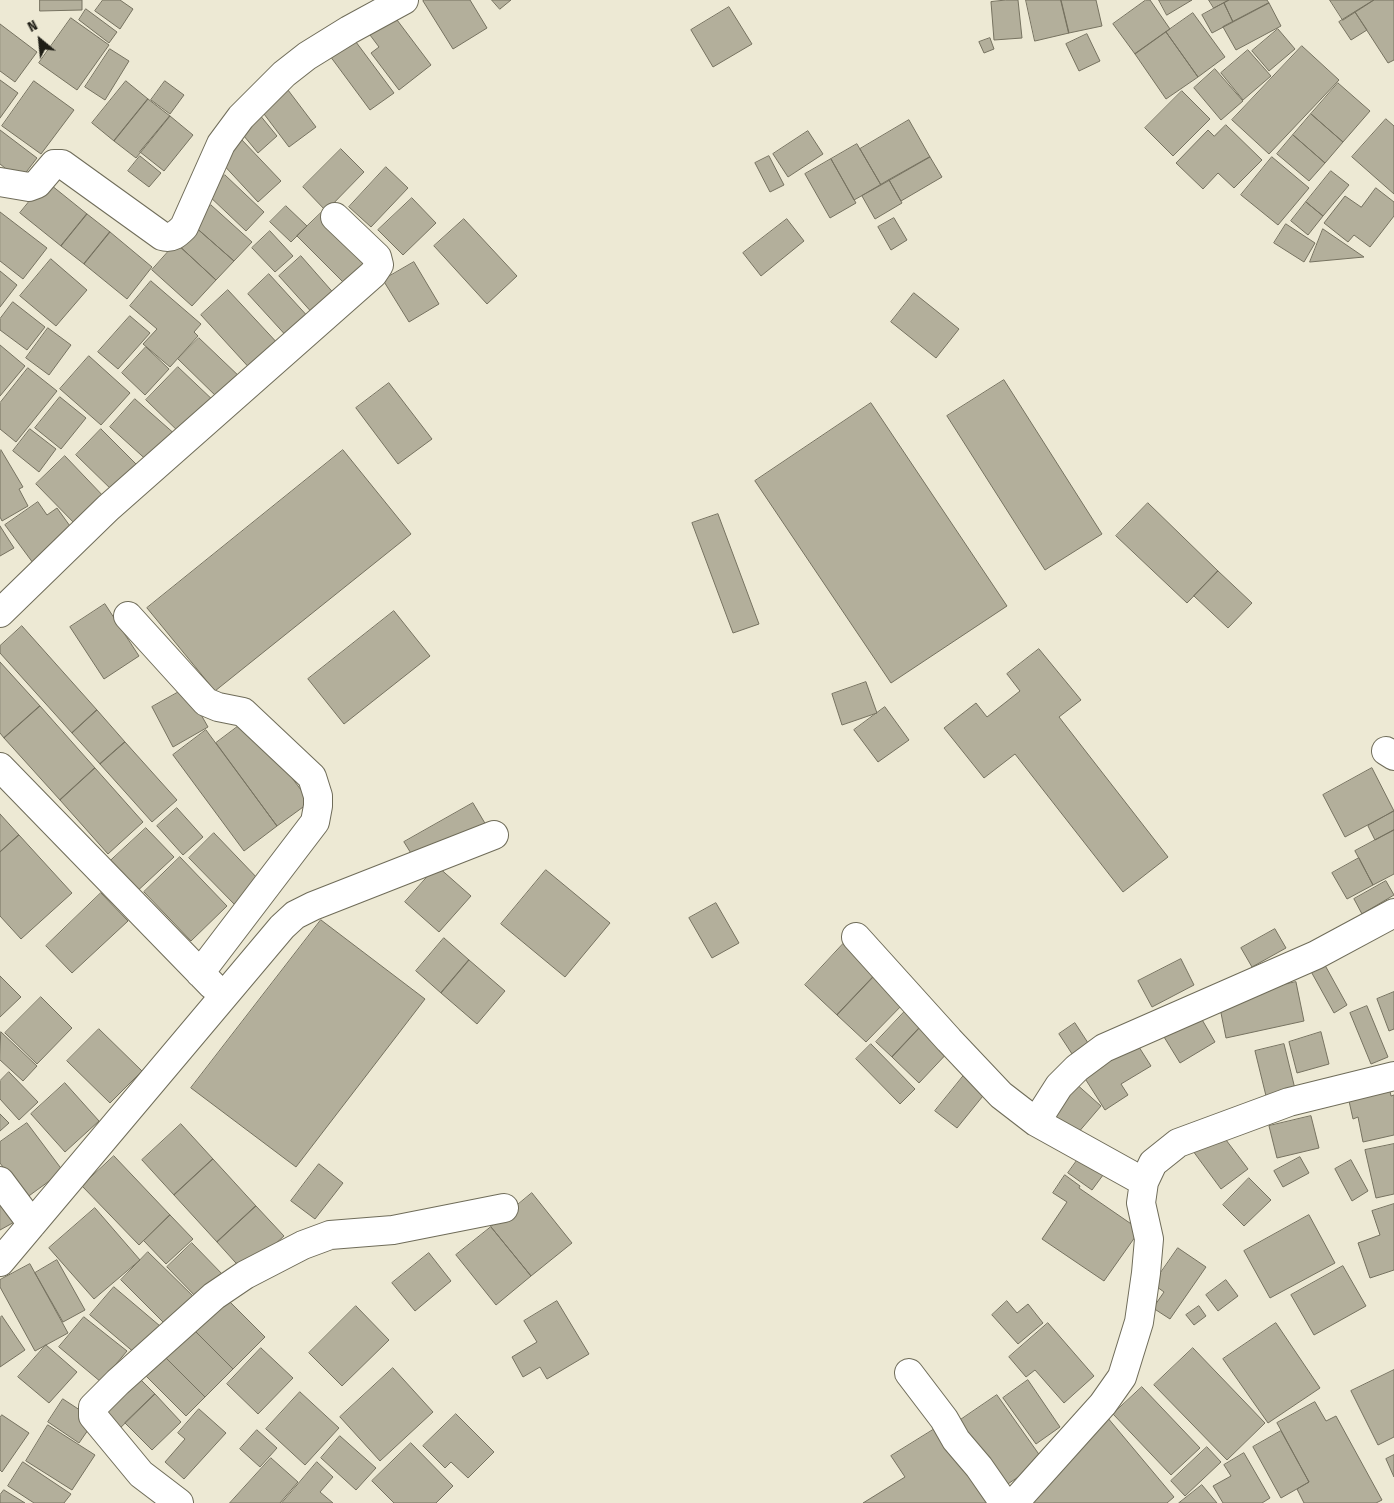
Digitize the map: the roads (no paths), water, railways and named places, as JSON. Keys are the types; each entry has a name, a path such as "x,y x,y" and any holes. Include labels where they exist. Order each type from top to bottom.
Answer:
{"street":[{"path":"0,182 33,186 54,164 62,164 162,236 168,238 174,236 184,227 221,144 241,117 284,74 306,56 404,0"},
{"path":"0,613 108,508 373,274 379,265 377,257 335,217"},
{"path":"128,616 206,702 218,708 243,712 312,777 318,796 315,822 200,973"},
{"path":"0,767 223,996"},
{"path":"0,1262 223,996 282,927 295,915 313,906 494,835"},
{"path":"1036,1122 1059,1086 1077,1068 1104,1048 1316,955 1394,913"},
{"path":"856,938 995,1088 1036,1122 1144,1182"},
{"path":"1014,1503 1103,1404 1122,1377 1139,1322 1146,1274 1149,1239 1141,1203 1144,1182 1153,1163 1178,1143 1289,1102 1394,1076"},
{"path":"0,1181 32,1224"},
{"path":"178,1503 141,1474 92,1416 93,1407 118,1382 214,1296 245,1275 303,1245 330,1236 393,1230 504,1208"},
{"path":"908,1373 944,1419 956,1440 980,1467 1004,1503"}]}
